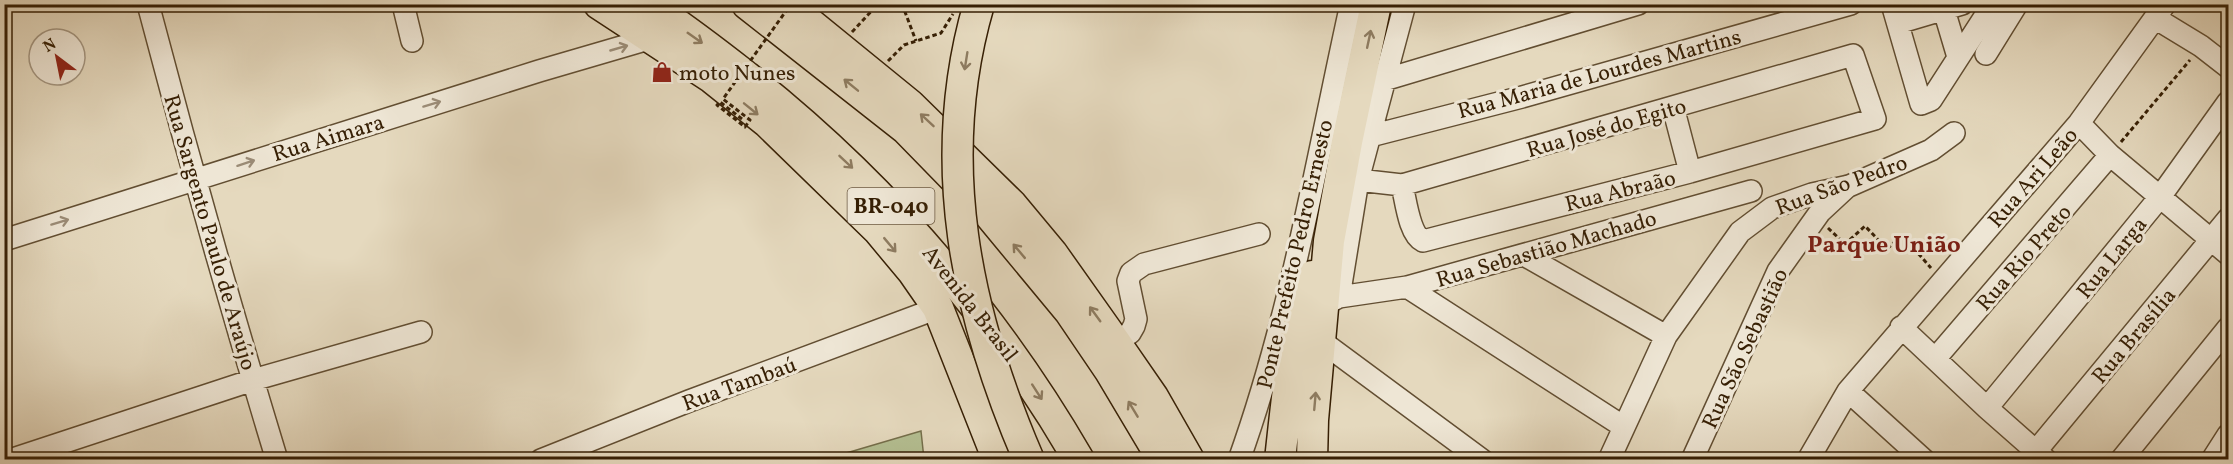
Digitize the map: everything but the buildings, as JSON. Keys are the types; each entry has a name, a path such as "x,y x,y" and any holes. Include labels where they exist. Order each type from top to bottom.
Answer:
{"highway":[{"name":"Avenida Brasil","path":"599,4 712,78 767,122 878,230 913,272 938,308 998,459"},
{"name":"Avenida Brasil","path":"647,4 715,51 806,125 896,212 992,325 1079,459"},
{"name":"BR-040","path":"747,4 906,129 988,213 1070,312 1110,371 1163,459"},
{"path":"786,4 910,105 1012,205 1052,253 1153,396 1189,459"},
{"path":"1280,459 1287,397 1305,297 1315,269 1329,241 1371,84 1376,4"},
{"path":"967,8 971,32 959,133 959,201 969,277 978,315 1007,407 1029,459"},
{"path":"1312,459 1313,420 1321,340 1331,301 1329,241"},
{"path":"1153,396 1185,431 1206,459"}],"street":[{"name":"Rua Sargento Paulo de Araújo","path":"148,4 194,181 277,459"},
{"path":"404,4 412,41"},
{"name":"Ponte Prefeito Pedro Ernesto","path":"1239,459 1266,377 1289,292 1351,4"},
{"path":"1371,84 1405,4"},
{"path":"1371,84 1638,4"},
{"name":"Rua Maria de Lourdes Martins","path":"1358,138 1522,97 1851,4"},
{"path":"1958,57 1953,7 1895,14 1921,104 1930,100 1993,4"},
{"path":"1986,54 2017,4"},
{"path":"2160,11 2229,67"},
{"name":"Rua Ari Leão","path":"1811,458 1848,391 2079,123 2160,11"},
{"name":"Rua Aimara","path":"4,240 539,71 652,38"},
{"name":"Rua José do Egito","path":"1358,180 1402,185 1853,55 1875,119"},
{"name":"Rua Larga","path":"1987,408 2160,197 2229,102"},
{"path":"1673,107 1690,172"},
{"name":"Rua Abraão","path":"1402,185 1413,230 1417,238 1423,241 1690,172 1875,119"},
{"path":"2079,123 2110,155 2229,254"},
{"name":"Rua São Pedro","path":"1609,459 1666,336 1722,254 1740,232 1772,208 1793,200 1849,186 1931,150 1953,133"},
{"path":"1331,301 1358,180 1358,138"},
{"name":"Rua Rio Preto","path":"1935,359 2110,155"},
{"name":"Rua São Sebastião","path":"1692,459 1778,271 1815,217 1849,186"},
{"name":"Rua Sebastião Machado","path":"1331,301 1407,287 1751,192"},
{"name":"Rua Brasília","path":"2041,455 2229,219"},
{"path":"1115,342 1130,333 1136,319 1128,281 1131,273 1144,264 1259,234"},
{"path":"1524,255 1666,336"},
{"path":"1407,287 1624,427"},
{"name":"Rua Tambaú","path":"541,459 938,308"},
{"path":"1901,327 2041,455"},
{"path":"2121,459 2229,328"},
{"path":"10,459 253,380 421,332"},
{"path":"1321,340 1482,459"},
{"path":"964,375 981,459"},
{"path":"1848,391 1924,459"},
{"path":"2212,459 2229,435"}],"path":[{"path":"742,119 720,102 717,105 745,127 750,120 723,99 791,4"},
{"path":"902,4 916,41"},
{"path":"882,66 904,45 941,33 967,8"},
{"path":"2110,155 2201,46"},
{"path":"1815,217 1845,244 1865,226 1887,249 1902,235 1942,280"}],"green space":[{"path":"921,431 924,459 826,459"}],"place":[{"name":"moto Nunes","path":"662,72"}],"district":[{"name":"Parque União","path":"1884,244"}]}
